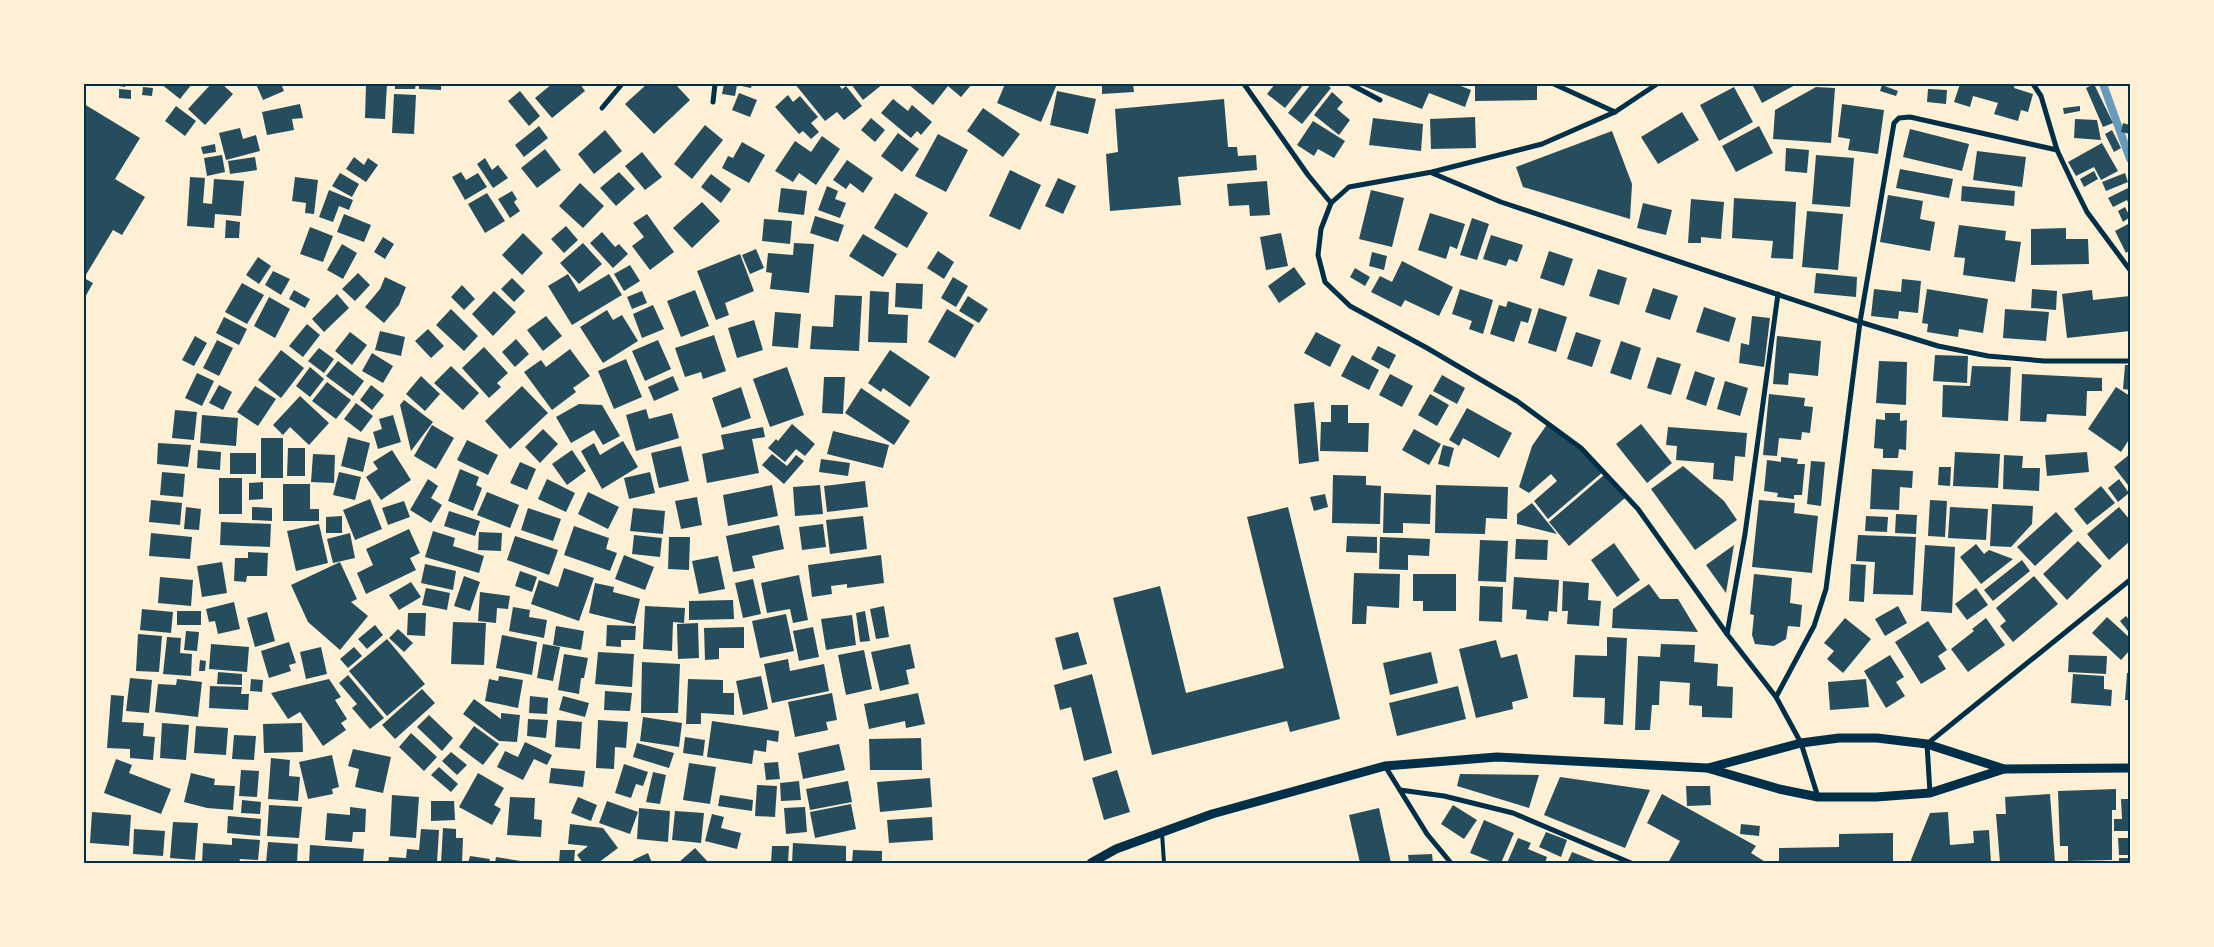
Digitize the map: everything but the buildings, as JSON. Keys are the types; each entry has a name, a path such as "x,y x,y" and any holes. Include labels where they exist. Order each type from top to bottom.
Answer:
{"street":[{"path":"602,108 622,84"},
{"path":"712,102 715,84"},
{"path":"1244,84 1308,175 1331,203"},
{"path":"1350,84 1380,100"},
{"path":"1554,84 1615,112"},
{"path":"1656,84 1615,112 1542,144 1432,172 1349,187 1331,203 1321,229 1318,255 1325,282 1350,306 1427,348 1517,401 1581,448 1638,509 1727,634 1776,697 1801,743 1818,797"},
{"path":"2033,84 2041,96 2057,150 2087,212 2130,270"},
{"path":"1776,697 1814,626 1826,589 1860,322 1894,124 1899,118 1910,117 2057,150"},
{"path":"1432,172 1501,202 1860,322 1938,346 1988,356 2044,361 2130,361"},
{"path":"1727,634 1745,534 1778,294"},
{"path":"1927,744 2130,580"},
{"path":"1707,768 1801,743 1839,738 1877,738 1927,744 2004,769"},
{"path":"1927,744 1930,793"},
{"path":"1091,863 1116,849 1212,814 1385,766 1497,757 1707,768 1779,790 1818,797 1876,797 1930,793 2004,769 2130,768"},
{"path":"1385,766 1427,834 1451,863"},
{"path":"1400,790 1444,796 1513,813 1631,863"}],"lane":[{"path":"1162,832 1164,863"}],"waterway":[{"path":"2103,84 2130,159"}]}
